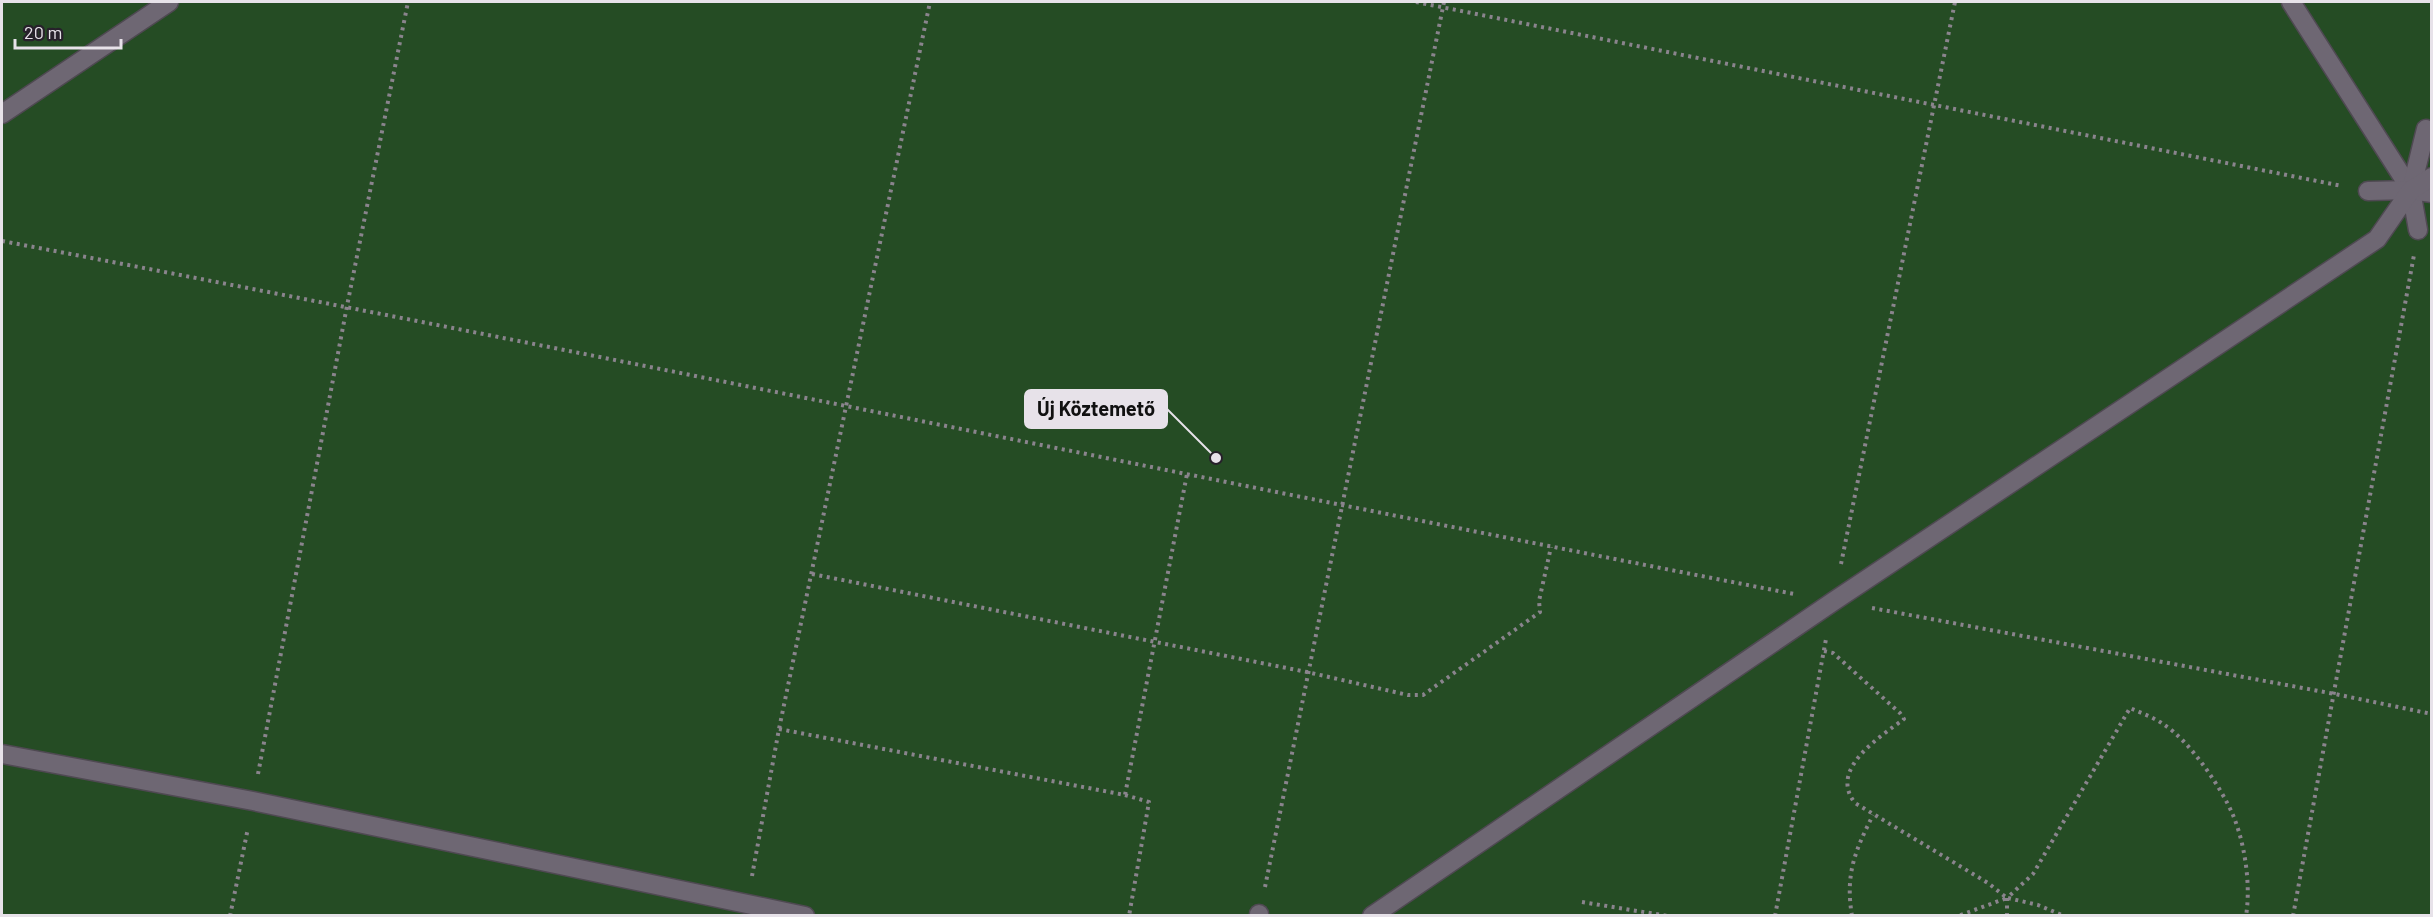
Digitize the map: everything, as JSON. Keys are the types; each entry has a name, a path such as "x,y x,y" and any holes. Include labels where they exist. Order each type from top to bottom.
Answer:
{"lane":[{"path":"2,114 169,2"},
{"path":"2291,2 2411,190 2418,230"},
{"path":"1372,915 1834,601 2378,239 2411,190 2426,129"},
{"path":"2411,190 2432,177"},
{"path":"2368,191 2411,190 2432,193"},
{"path":"2,754 253,801 805,915"}],"path":[{"path":"230,915 408,2"},
{"path":"747,904 779,729 930,2"},
{"path":"1416,2 1444,4 2368,191"},
{"path":"1775,915 1824,651 1955,2"},
{"path":"1259,915 1444,4"},
{"path":"2293,915 2336,693 2418,230"},
{"path":"2,241 347,306 1551,547 2336,693 2432,714"},
{"path":"1125,795 1187,474"},
{"path":"812,574 1307,672 1408,695 1423,695 1540,612 1539,601 1551,547"},
{"path":"1824,651 1833,653 1904,719 1873,743 1850,769 1846,783 1849,795 1855,803 1988,883 2007,898 2038,905 2064,915"},
{"path":"1958,915 2007,898 2033,874 2130,708 2165,724 2194,753 2213,780 2233,816 2247,880 2246,915"},
{"path":"779,729 1125,795 1149,802 1129,915"},
{"path":"1852,915 1848,893 1851,864 1873,815"},
{"path":"2007,898 2007,915"},
{"path":"1582,902 1668,915"}],"green space":[{"path":"2,2 2431,2 2431,915 2,915"}],"place":[{"name":"Új Köztemető","path":"1216,458"}]}
